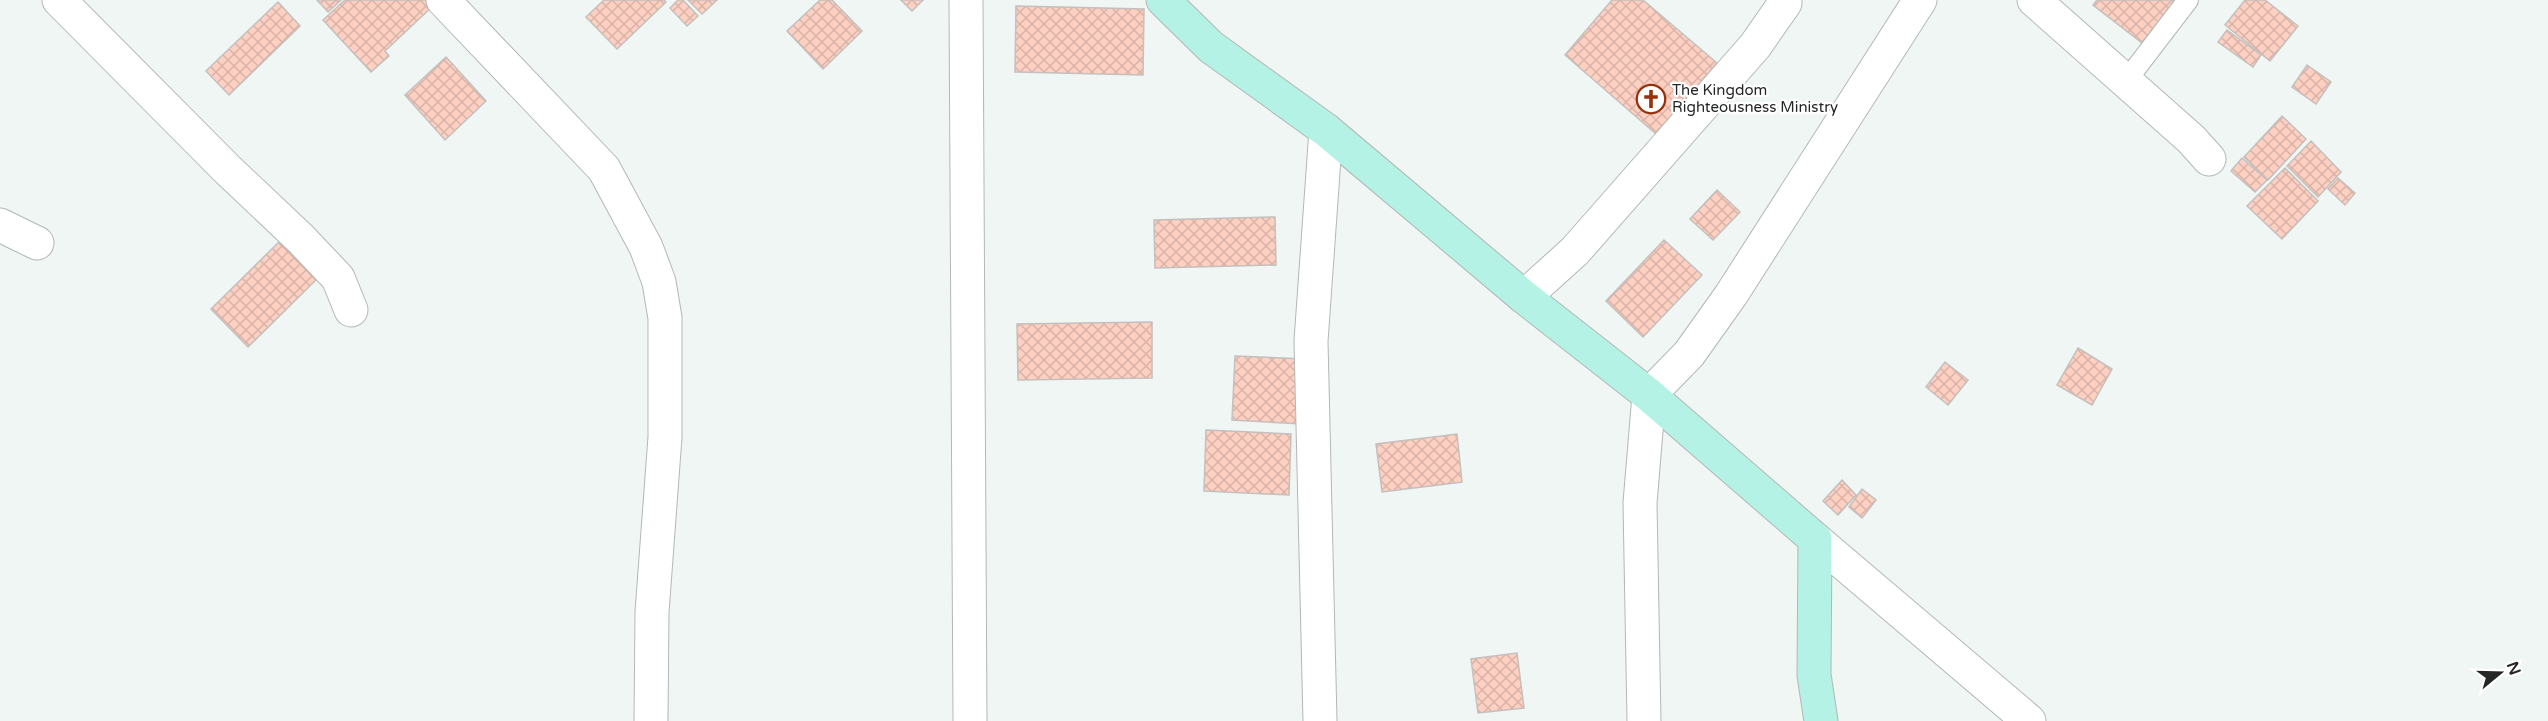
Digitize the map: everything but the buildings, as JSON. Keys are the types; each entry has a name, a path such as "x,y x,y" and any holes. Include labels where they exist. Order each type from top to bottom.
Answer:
{"street":[{"path":"58,0 338,278 351,310"},
{"path":"443,0 604,169 646,247 659,282 665,318 665,437 652,612 651,721"},
{"path":"966,0 970,721"},
{"path":"1163,0 1211,47 1326,130 1524,297 1649,395 2030,721"},
{"path":"1644,721 1640,503 1649,395 1689,354 1731,295 1920,0"},
{"path":"2034,0 2191,139 2209,159"},
{"path":"1524,297 1575,251 1755,46 1785,3"},
{"path":"1320,721 1311,341 1326,130"},
{"path":"0,225 36,243"},
{"path":"1815,538 1814,675 1821,721"}],"lane":[{"path":"2126,81 2188,0"}],"place":[{"name":"The Kingdom Righteousness Ministry","path":"1651,99"}]}
